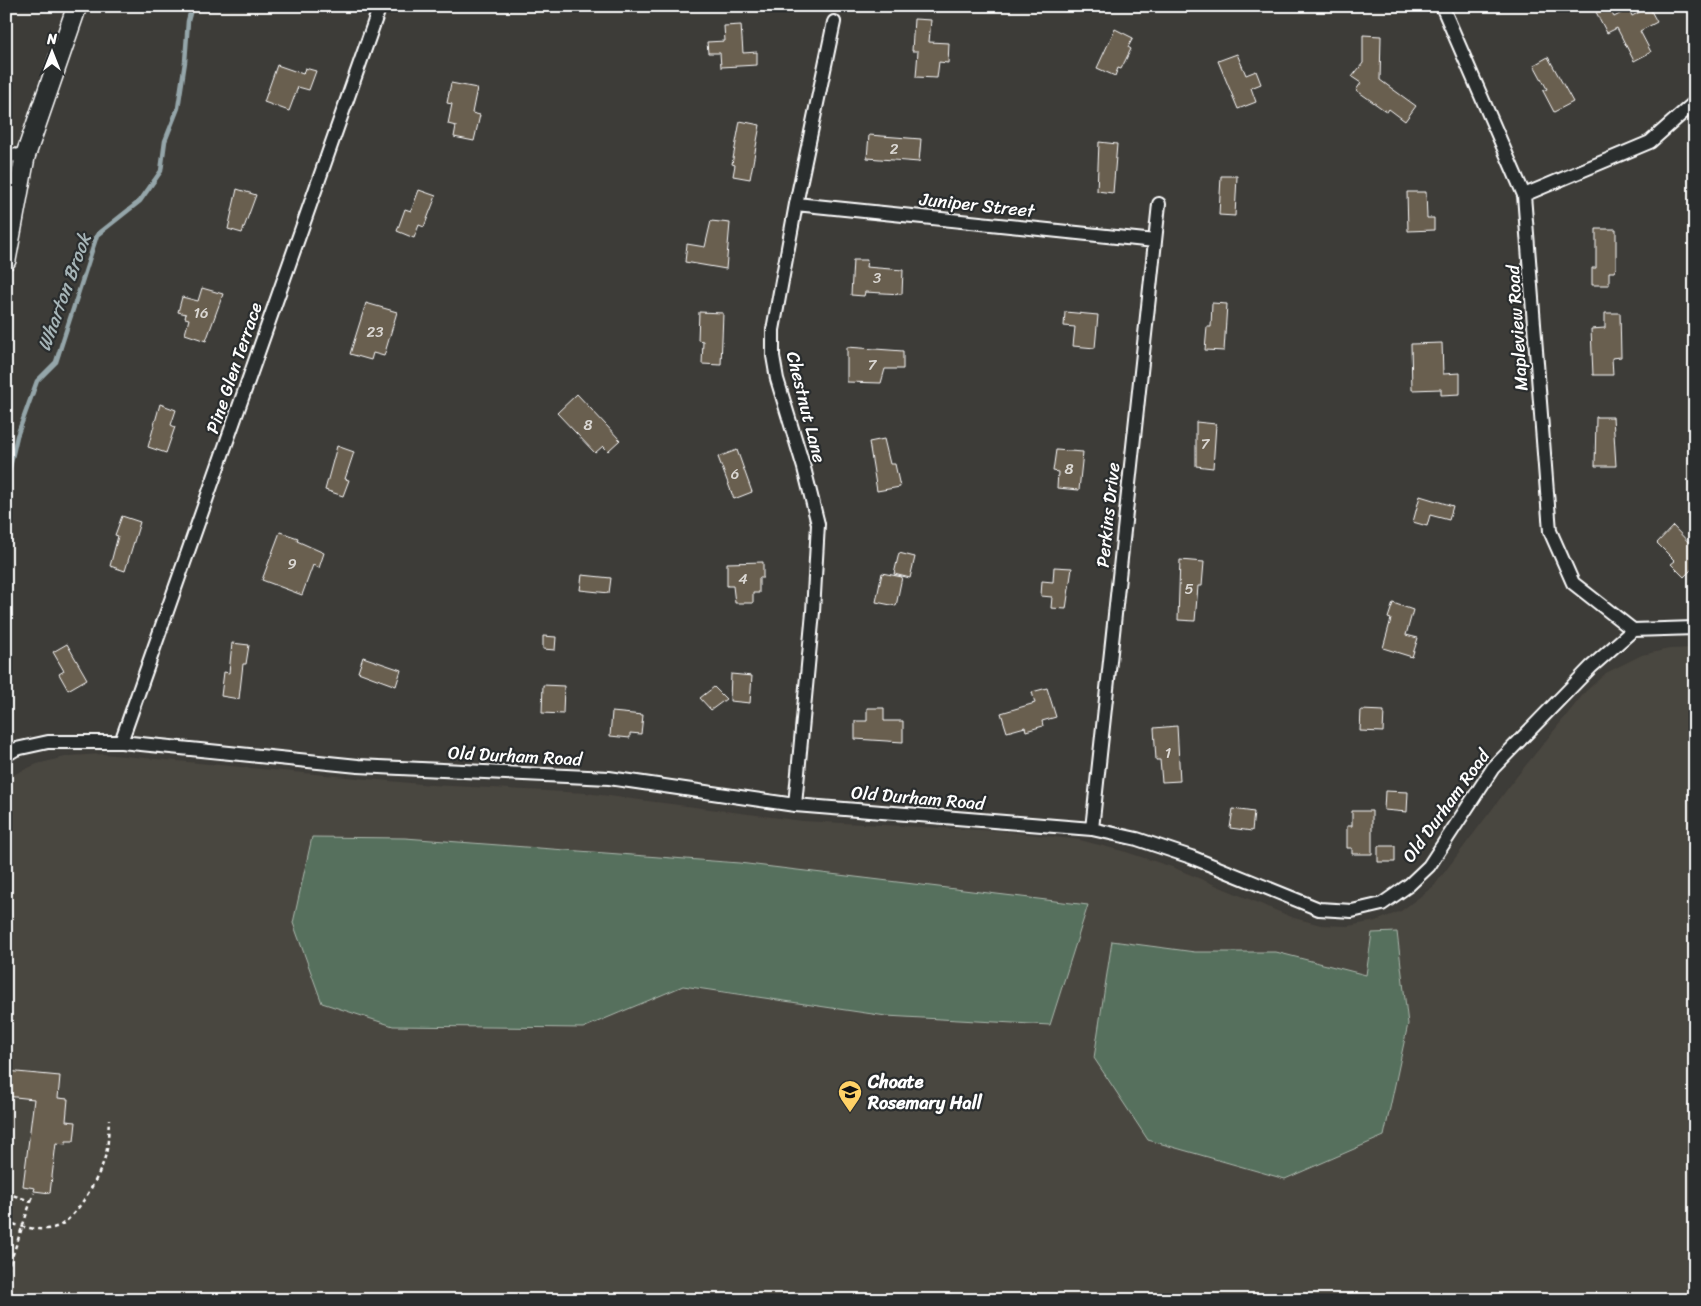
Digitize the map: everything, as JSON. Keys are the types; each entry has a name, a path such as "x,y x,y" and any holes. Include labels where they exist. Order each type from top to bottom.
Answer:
{"main road":[{"path":"6,260 25,156 77,6"}],"street":[{"name":"Pine Glen Terrace","path":"121,742 380,6"},
{"name":"Mapleview Road","path":"1442,6 1524,195 1550,531 1573,583 1634,630"},
{"name":"Chestnut Lane","path":"795,806 813,612 818,524 804,468 777,379 773,356 773,330 796,204 834,22"},
{"path":"1524,195 1650,142 1695,102"},
{"path":"6,154 25,156"},
{"name":"Juniper Street","path":"796,204 1155,241"},
{"name":"Perkins Drive","path":"1092,829 1159,204"},
{"path":"1634,630 1695,628"},
{"name":"Old Durham Road","path":"6,755 16,749 48,742 121,742 358,766 608,778 795,806 1092,829 1137,840 1191,857 1319,909 1352,911 1382,904 1409,885 1428,866 1493,768 1591,667 1634,630"}],"path":[{"path":"6,1222 22,1227 41,1229 58,1226 69,1218 93,1186 106,1156 109,1119"},
{"path":"6,1193 31,1201"},
{"path":"6,1276 34,1193"}],"shaded area":[{"name":"Choate Rosemary Hall","path":"1695,648 1695,1300 6,1300 6,778 37,764 69,756 103,754 432,785 586,793 803,821 1001,831 1080,840 1172,867 1294,918 1321,925 1348,926 1376,921 1401,911 1434,886 1518,775 1586,691 1606,673 1642,655 1669,649"}],"green space":[{"path":"312,837 405,838 739,863 1088,905 1050,1025 886,1016 683,986 583,1028 393,1026 322,1003 293,923"},
{"path":"1397,932 1408,1024 1384,1136 1285,1179 1148,1140 1094,1058 1112,941 1195,952 1276,952 1366,975 1372,933"}],"building":[{"path":"1608,6 1614,17 1629,9 1632,16 1649,7 1657,22 1640,31 1651,52 1634,61 1617,28 1607,33 1596,12"},
{"path":"914,19 931,20 929,42 949,43 948,63 939,62 937,78 916,77 918,51 912,51"},
{"path":"741,25 743,53 757,52 757,65 721,67 720,53 708,53 707,42 725,41 724,26"},
{"path":"1115,29 1133,38 1128,47 1131,49 1121,69 1118,68 1115,76 1097,68"},
{"path":"1363,35 1381,36 1380,80 1416,106 1405,121 1389,109 1387,112 1356,90 1361,83 1352,77 1363,63"},
{"path":"1237,54 1246,75 1256,71 1261,84 1251,88 1256,102 1238,109 1218,61"},
{"path":"1548,57 1573,102 1554,112 1543,91 1547,89 1534,65"},
{"path":"277,65 303,74 305,68 316,71 309,90 298,87 289,111 264,102"},
{"path":"451,83 477,88 472,113 480,115 474,141 454,137 456,126 448,124 452,104 447,103"},
{"path":"740,121 760,125 750,179 733,176 735,165 732,164"},
{"path":"869,135 921,139 919,162 867,158"},
{"path":"1099,142 1117,144 1113,193 1097,191"},
{"path":"1221,176 1237,176 1235,216 1219,215"},
{"path":"237,189 256,195 242,233 228,229"},
{"path":"419,190 436,196 424,227 419,225 414,238 397,231 405,209 411,211"},
{"path":"1407,192 1426,192 1427,218 1434,218 1434,230 1408,231"},
{"path":"711,221 730,223 726,269 685,262 687,244 705,247"},
{"path":"1596,229 1616,229 1616,268 1614,272 1609,272 1609,285 1592,285 1592,268 1596,268"},
{"path":"853,260 867,260 866,267 903,270 902,294 865,292 864,296 851,295"},
{"path":"202,288 223,294 206,341 185,334 189,319 185,318 186,314 178,312 182,297 198,301"},
{"path":"366,303 397,312 384,356 373,353 371,360 350,354"},
{"path":"1212,303 1227,304 1224,351 1205,350 1207,327 1211,327"},
{"path":"699,312 723,313 721,365 702,364 703,341 698,340"},
{"path":"1065,312 1098,315 1095,348 1073,346 1075,327 1064,326"},
{"path":"1605,313 1620,313 1621,357 1612,358 1613,375 1593,375 1591,329 1605,328"},
{"path":"1442,343 1443,374 1460,373 1460,394 1441,395 1441,389 1412,390 1411,344"},
{"path":"847,347 903,351 903,369 885,369 881,383 847,382"},
{"path":"577,394 620,440 608,451 603,446 595,453 557,413"},
{"path":"160,404 176,410 171,425 175,427 166,453 148,447"},
{"path":"1596,417 1613,417 1616,466 1595,466"},
{"path":"1196,422 1216,424 1213,468 1196,466"},
{"path":"884,439 890,464 895,464 900,487 877,491 869,442"},
{"path":"337,446 354,452 345,479 349,480 343,496 325,490"},
{"path":"737,450 752,492 734,499 718,457"},
{"path":"1056,450 1083,452 1079,490 1057,488 1058,472 1053,471"},
{"path":"1420,496 1453,506 1449,520 1430,515 1427,526 1413,522"},
{"path":"122,516 140,522 125,571 110,566 118,536 115,535"},
{"path":"1673,526 1695,549 1695,566 1684,577 1671,564 1675,561 1657,543"},
{"path":"280,532 298,538 297,541 324,553 319,568 313,565 302,595 262,580"},
{"path":"899,553 915,557 910,578 894,574"},
{"path":"1180,560 1204,562 1202,586 1198,586 1195,621 1178,620"},
{"path":"763,562 763,578 759,578 759,593 753,593 753,603 735,603 733,586 727,586 727,563"},
{"path":"1054,567 1072,568 1066,609 1051,608 1052,597 1041,596 1042,581 1053,582"},
{"path":"882,573 902,577 896,606 876,602"},
{"path":"582,575 611,578 609,593 580,590"},
{"path":"1393,603 1413,610 1406,635 1418,638 1412,657 1383,648 1391,619 1388,618"},
{"path":"543,636 556,637 555,650 543,649"},
{"path":"232,643 249,645 246,664 243,664 239,699 221,696 224,672 229,673"},
{"path":"67,644 87,679 68,690 59,674 64,671 53,652"},
{"path":"363,657 401,670 396,686 358,672"},
{"path":"731,674 752,676 750,703 730,701"},
{"path":"543,685 564,686 563,714 542,713"},
{"path":"714,687 726,699 711,710 700,698"},
{"path":"1047,688 1056,717 1042,721 1043,726 1026,731 1025,727 1007,732 1001,713 1035,703 1032,692"},
{"path":"867,708 884,708 884,721 903,721 903,742 855,739 855,721 867,721"},
{"path":"1361,710 1384,711 1383,732 1360,731"},
{"path":"612,712 643,715 641,734 630,733 630,738 610,736"},
{"path":"1177,726 1180,781 1162,782 1160,760 1156,760 1154,728"},
{"path":"1385,791 1408,792 1407,812 1384,810"},
{"path":"1233,809 1254,812 1252,831 1230,828"},
{"path":"1352,811 1372,811 1372,854 1352,854 1352,848 1347,848 1347,826 1352,826"},
{"path":"1378,846 1395,846 1395,862 1378,862"},
{"path":"6,1071 60,1076 58,1098 68,1099 66,1121 76,1122 74,1141 66,1141 66,1144 56,1143 50,1193 34,1191 35,1188 23,1186 34,1099 6,1096"}],"waterway":[{"name":"Wharton Brook","path":"6,484 17,436 37,381 56,362 97,235 140,201 161,171 165,141 178,108 185,62 188,21 192,6"}],"place":[{"name":"Choate Rosemary Hall","path":"850,1113"}]}
